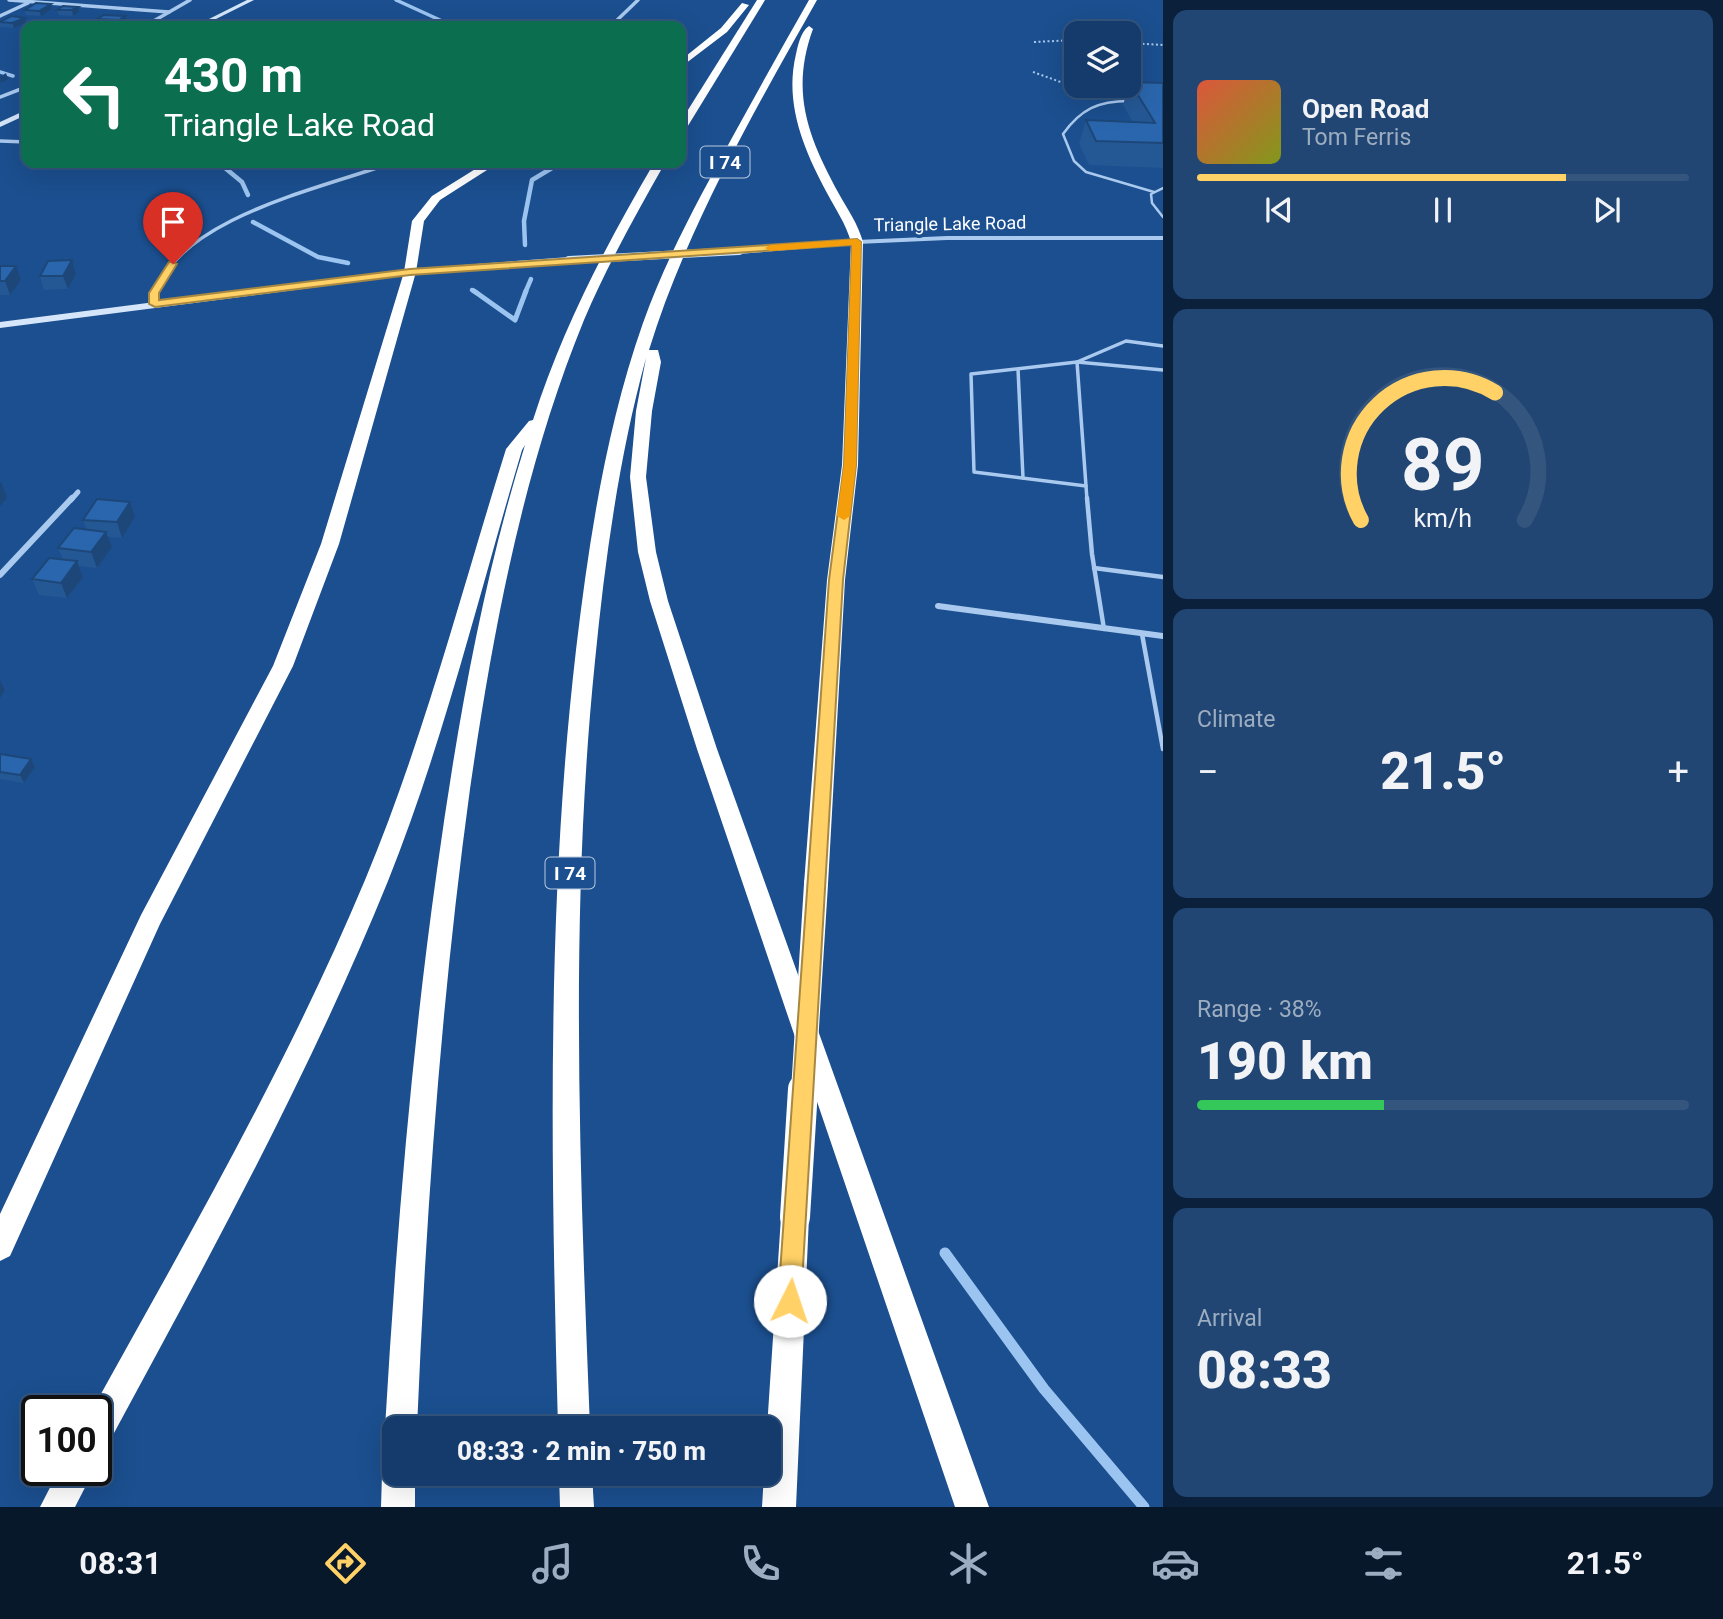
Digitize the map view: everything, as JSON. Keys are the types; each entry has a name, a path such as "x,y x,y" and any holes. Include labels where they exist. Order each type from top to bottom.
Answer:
{"highway":[{"path":"686,60 724,30 748,0"},
{"name":"I 74","path":"686,121 761,0"},
{"path":"779,1507 836,580 850,465 857,242 854,227 814,156 797,106 797,64 800,50 817,14 812,1"},
{"name":"I 74","path":"575,1416 567,1220 568,929 574,768 598,552 622,424 650,326 672,268 703,203 812,1"},
{"path":"0,1246 149,922 283,666 330,544 410,272 418,221 427,208 452,186 483,168"},
{"path":"402,1416 424,1084 448,873 468,730 492,599 539,417 584,304 656,168"},
{"path":"650,326 654,362 644,411 638,477 647,552 660,601 707,749 972,1507"},
{"path":"112,1405 272,1109 376,882 408,799 439,704 514,449 539,417"},
{"path":"57,1507 68,1486"},
{"path":"398,1507 399,1486"},
{"path":"576,1486 577,1507"}],"main road":[{"path":"208,21 251,0"},
{"path":"0,125 21,114"},
{"name":"Triangle Lake Road","path":"0,326 410,272 857,242"}],"street":[{"path":"9,0 169,12"},
{"path":"154,21 190,0"},
{"path":"616,21 638,0"},
{"path":"0,16 33,1"},
{"path":"0,97 21,89"},
{"path":"0,141 21,142"},
{"path":"155,304 154,293 173,264 187,248 212,229 241,216 377,168"},
{"name":"Triangle Lake Road","path":"857,242 947,238 1163,238"},
{"path":"0,575 78,492"},
{"path":"938,606 1163,636"}],"lane":[{"path":"1135,101 1111,100 1088,105 1063,134 1074,161 1086,172 1154,192"},
{"path":"1163,188 1151,194 1152,203 1163,217"},
{"path":"1077,362 1126,341 1163,346"},
{"path":"1077,362 1094,568 1104,629"},
{"path":"1086,486 974,472 971,374 1077,362 1163,370"},
{"path":"1018,369 1023,478"},
{"path":"1094,568 1163,577"},
{"path":"1142,634 1163,749"}],"path":[{"path":"1034,42 1064,41"},
{"path":"1141,44 1163,45"},
{"path":"1033,72 1064,83"}],"building":[{"path":"36,3 51,4 39,11 25,10"},
{"path":"63,6 78,7 72,10 57,10"},
{"path":"104,15 125,16 119,20 97,19"},
{"path":"11,16 25,18 12,23 0,22"},
{"path":"1141,82 1163,83 1163,143 1096,141 1086,120 1155,123 1140,98"},
{"path":"72,260 63,276 40,276 48,261"},
{"path":"0,266 16,266 5,281 0,281"},
{"path":"97,499 130,502 117,522 83,520"},
{"path":"74,528 106,532 91,552 58,548"},
{"path":"49,558 77,561 61,583 32,579"},
{"path":"0,754 31,759 20,775 0,772"}],"waterway":[{"path":"396,0 442,21"},
{"path":"0,72 13,76"},
{"path":"225,168 242,182 248,195"},
{"path":"525,245 524,221 532,180 552,168"},
{"path":"253,222 318,257 348,263"},
{"path":"525,293 531,279"},
{"path":"472,290 476,292"},
{"path":"476,292 515,320 526,291"},
{"path":"945,1253 1044,1389 1144,1507"}],"slow traffic":[{"path":"770,248 857,242 850,465 844,516"}],"route":[{"path":"173,264 154,293 155,304 410,272 857,242 850,465 836,580 790,1301"}]}
